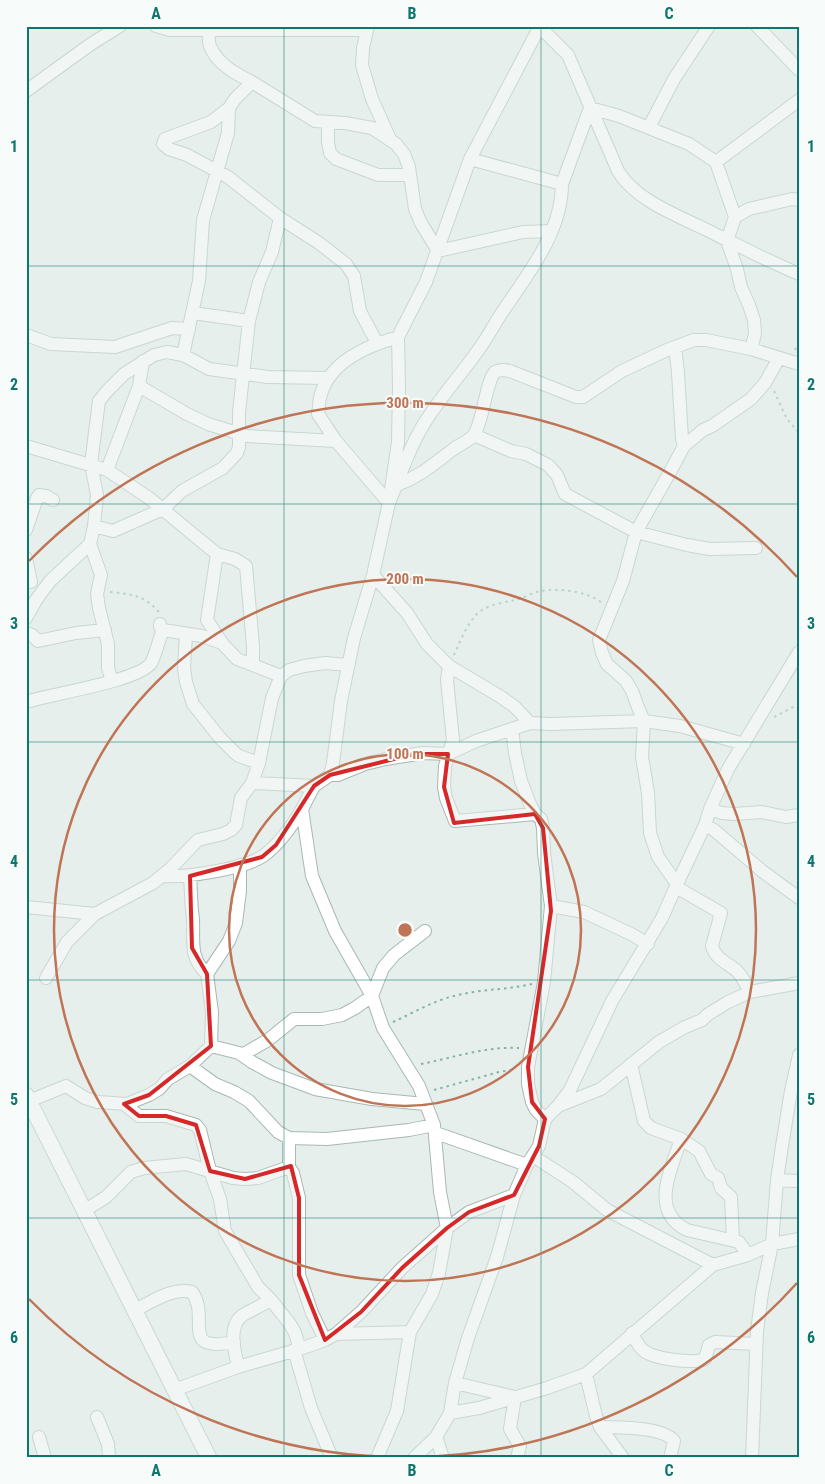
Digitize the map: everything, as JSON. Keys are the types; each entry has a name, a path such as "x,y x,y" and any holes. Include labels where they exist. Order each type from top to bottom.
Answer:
{"street":[{"path":"26,91 91,44 120,26"},
{"path":"156,26 170,30 367,28 362,65 380,121 391,141"},
{"path":"649,127 674,79 709,26"},
{"path":"756,26 799,70"},
{"path":"330,776 348,665 354,638 373,576 389,503 398,442 398,337 426,282 470,160 539,27 568,55 624,182 634,191 667,211 743,250 799,274"},
{"path":"209,30 209,45 228,68 315,121 345,123 372,128 391,141 404,154 410,175 415,209 438,251"},
{"path":"252,82 229,108 211,122 165,140 163,144 169,149 217,170 240,185 280,218 319,243 346,264 354,276 360,311 377,343"},
{"path":"716,162 799,100"},
{"path":"184,355 199,281 203,220 228,132 229,108"},
{"path":"590,108 619,116 690,144 716,162 734,217 728,241 741,288 754,320 755,334 752,349"},
{"path":"389,503 428,417 530,274 552,231 559,208 562,184 590,108"},
{"path":"328,123 330,153 336,159 378,175 410,175"},
{"path":"470,160 562,184"},
{"path":"734,217 749,209 799,200"},
{"path":"94,526 113,531 163,509 182,491 210,476 227,464 236,454 239,447 238,434 249,321 259,282 272,252 280,218"},
{"path":"438,251 523,232 552,231"},
{"path":"193,313 249,321"},
{"path":"26,335 51,344 115,347 167,329 189,329"},
{"path":"389,503 336,441 318,414 321,394 328,378 343,363 366,348 398,337"},
{"path":"397,485 413,479 432,467 474,435 490,382 495,372 502,370 510,371 576,397 583,397 622,371 694,340 706,340 752,349 799,364"},
{"path":"675,347 684,446"},
{"path":"112,682 108,668 109,650 98,608 97,594 101,575 90,544 97,495 90,464 99,402 124,374 154,355 167,352 184,355 209,369 268,377 328,378"},
{"path":"750,992 736,970 729,967 713,951 712,946 721,913 676,885 658,857 650,833 648,793 642,757 644,721 626,680 607,664 599,640 623,581 636,532 684,446 703,430 712,426 752,398 769,377 779,358"},
{"path":"107,470 139,386 143,361"},
{"path":"139,386 186,414 238,434 336,441"},
{"path":"474,435 511,451 526,454 548,465 557,475 565,494 636,532 710,549 756,548"},
{"path":"28,449 107,470 149,498 217,554 235,559 246,566 253,665"},
{"path":"26,530 39,495 46,496 52,500"},
{"path":"26,618 50,581 90,544"},
{"path":"217,554 206,618 222,643 238,659 281,676"},
{"path":"26,558 29,582 50,581"},
{"path":"373,576 407,613 427,644 449,666 502,697 515,707 530,723"},
{"path":"26,702 42,696 112,682 136,672 151,663 162,627 186,634 202,636 222,643"},
{"path":"26,633 32,635 38,641 69,634 105,630"},
{"path":"186,634 184,668 193,704 220,738 239,756 259,763"},
{"path":"414,1458 436,1437 450,1413 470,1330 498,1257 514,1195 530,1160 539,1146 545,1119 570,1090 612,1001 662,918 705,825 728,769 799,652"},
{"path":"46,978 67,942 95,914 162,876 198,840 231,830 236,825 240,798 252,783 259,763 272,698 281,676 289,670 304,666 326,663 348,665"},
{"path":"449,666 448,680 453,740 445,766 444,787 454,821 535,814"},
{"path":"162,876 190,876 240,865 262,857 291,826 314,786 330,776 386,759 414,754 448,754 476,741 530,723 644,721 680,726 744,744"},
{"path":"512,729 521,781 535,814 541,819 544,828 544,853 551,906 544,982 528,1067 528,1084 532,1102 536,1110 545,1119"},
{"path":"252,783 314,786"},
{"path":"302,809 312,876 335,931 372,996 383,1028 406,1067 413,1074 435,1129 440,1192 447,1228 439,1273 432,1294 410,1332 397,1411 377,1458"},
{"path":"710,809 734,814 762,812 786,817 799,815"},
{"path":"705,825 714,830 762,871 799,898"},
{"path":"207,974 229,941 236,923 240,891 240,865"},
{"path":"190,876 193,921 192,948 201,968 207,974 212,1012 211,1046 190,1066 168,1079 159,1089 150,1095 124,1104 98,1102 85,1098 66,1086 28,1098 209,1458"},
{"path":"551,906 584,912 648,944"},
{"path":"26,907 95,914"},
{"path":"242,1055 268,1040 294,1019 322,1019 342,1015 372,996 384,968 394,955 412,943 425,931"},
{"path":"558,1106 601,1089 659,1042 685,1027 702,1020 728,1002 750,992 799,982"},
{"path":"211,1046 228,1049 272,1073 315,1090 365,1098 423,1100"},
{"path":"752,1458 756,1344 762,1293 772,1244 777,1180 793,1114 799,1055"},
{"path":"631,1064 644,1121 652,1128 681,1139 699,1151 711,1174 718,1178 721,1188 731,1197 733,1240"},
{"path":"190,1066 215,1084 248,1100 278,1132 289,1138 327,1139 435,1129 530,1160 573,1182 607,1210 712,1265"},
{"path":"124,1104 139,1116 166,1116 196,1125 200,1130 210,1171 220,1199 225,1231 258,1287 271,1300 295,1333 311,1408 332,1458"},
{"path":"289,1138 289,1167 293,1173 299,1198 299,1275 312,1313 330,1337"},
{"path":"681,1139 667,1183 664,1202 667,1211 673,1221 687,1230 739,1242 748,1255"},
{"path":"84,1211 106,1197 131,1172 157,1166 186,1164 233,1178 244,1179 258,1178 289,1167"},
{"path":"777,1180 799,1181"},
{"path":"330,1337 361,1312 402,1268 447,1228 469,1212 514,1195"},
{"path":"450,1413 479,1408 547,1388 586,1374 712,1265 748,1255 772,1244 799,1239"},
{"path":"135,1310 174,1291 185,1290 192,1292 198,1306 198,1332 201,1339 206,1343 218,1346 234,1342"},
{"path":"238,1367 234,1332 242,1316 271,1300"},
{"path":"174,1390 330,1337 410,1332"},
{"path":"632,1333 640,1347 648,1354 675,1360 699,1361 705,1359 709,1345 715,1342 756,1344"},
{"path":"586,1374 600,1427 624,1458"},
{"path":"456,1383 515,1397"},
{"path":"515,1397 510,1430 520,1446 517,1458"},
{"path":"97,1417 108,1444 109,1458"},
{"path":"600,1427 634,1427 669,1436 674,1441 670,1458"},
{"path":"436,1437 443,1458"},
{"path":"39,1438 45,1458"}],"path":[{"path":"769,377 781,408 799,433"},
{"path":"98,586 110,592 133,594 150,604 161,617 162,627"},
{"path":"449,666 468,627 477,614 489,606 523,598 539,591 583,592 595,597 612,611"},
{"path":"756,723 770,719 799,704"},
{"path":"383,1028 437,1001 453,996 483,990 516,988 544,982"},
{"path":"406,1067 472,1052 510,1047 531,1049"},
{"path":"423,1100 432,1090 499,1072 528,1067"}],"highlighted area":[{"path":"414,754 448,754 444,787 454,823 535,814 543,828 551,911 528,1067 532,1102 545,1119 539,1146 514,1195 469,1212 447,1228 402,1268 361,1312 325,1340 299,1275 299,1198 291,1166 245,1179 210,1171 196,1125 166,1116 139,1116 124,1104 149,1095 211,1046 207,974 192,948 190,876 262,857 276,845 314,786 330,775"}]}
